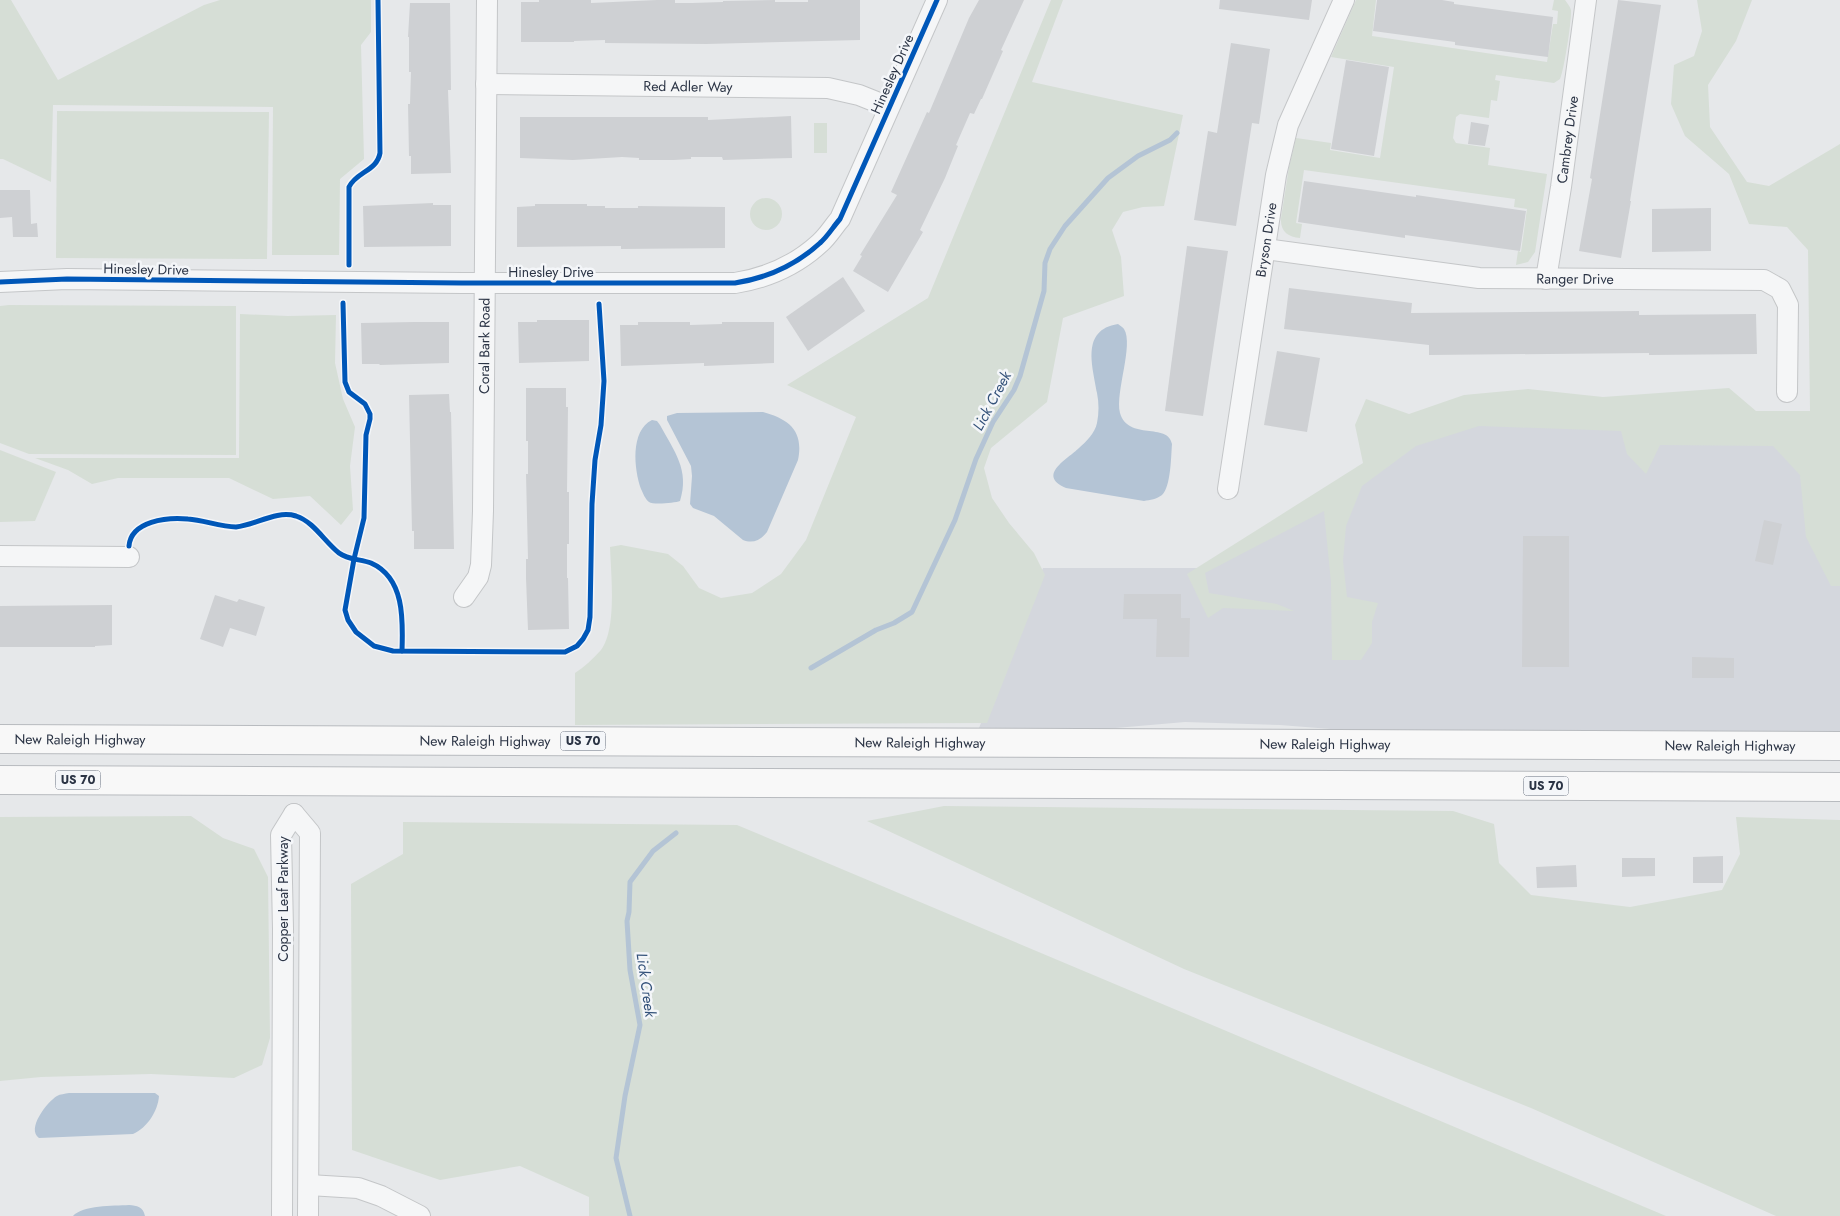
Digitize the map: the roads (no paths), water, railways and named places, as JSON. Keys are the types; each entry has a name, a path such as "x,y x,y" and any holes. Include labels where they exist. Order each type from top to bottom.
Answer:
{"highway":[{"name":"New Raleigh Highway","path":"0,739 1840,746"},
{"path":"1699,745 1699,787"},
{"name":"US 70","path":"0,780 1840,787"}],"street":[{"name":"Coral Bark Road","path":"464,597 478,577 481,565 483,511 486,0"},
{"name":"Hinesley Drive","path":"0,282 67,279 484,283 735,283 753,280 774,273 799,260 821,242 840,218 937,0"},
{"name":"Bryson Drive","path":"1228,489 1276,175 1288,125 1344,0"},
{"name":"Cambrey Drive","path":"1546,279 1561,187 1586,0"},
{"name":"Red Adler Way","path":"486,84 828,88 858,95 889,107"},
{"name":"Ranger Drive","path":"1265,250 1479,278 1764,280 1780,289 1788,305 1787,392"},
{"path":"0,556 129,557"},
{"path":"294,782 294,814"},
{"name":"Copper Leaf Parkway","path":"282,1216 283,929 281,835 294,814 310,833 308,1216"},
{"path":"309,1186 358,1188 381,1196 420,1216"}],"water":[{"path":"1118,324 1124,329 1127,346 1120,393 1120,413 1124,421 1131,427 1163,434 1169,438 1172,444 1170,471 1165,491 1158,497 1144,501 1066,488 1057,483 1054,478 1057,467 1087,440 1096,427 1098,397 1092,351 1098,334 1106,328"},
{"path":"763,412 780,418 792,428 799,441 798,460 767,532 759,539 750,542 743,540 714,516 693,508 690,504 691,466 667,420 667,416 677,413"},
{"path":"652,420 657,421 660,425 679,461 683,480 680,501 651,503 646,499 641,489 636,461 637,441 645,425"},
{"path":"69,1093 155,1093 159,1096 151,1118 143,1128 133,1134 39,1138 35,1128 36,1122 43,1110 57,1096"},
{"path":"129,1205 141,1208 145,1216 73,1216 78,1212 91,1208"}],"waterway":[{"name":"Lick Creek","path":"811,668 876,630 894,623 912,612 955,520 976,459 993,422 1014,390 1020,376 1044,291 1045,263 1050,249 1065,226 1108,178 1138,156 1170,140 1177,133"},
{"name":"Lick Creek","path":"630,1216 616,1158 625,1096 640,1025 630,970 627,921 630,882 653,851 676,833"}]}
